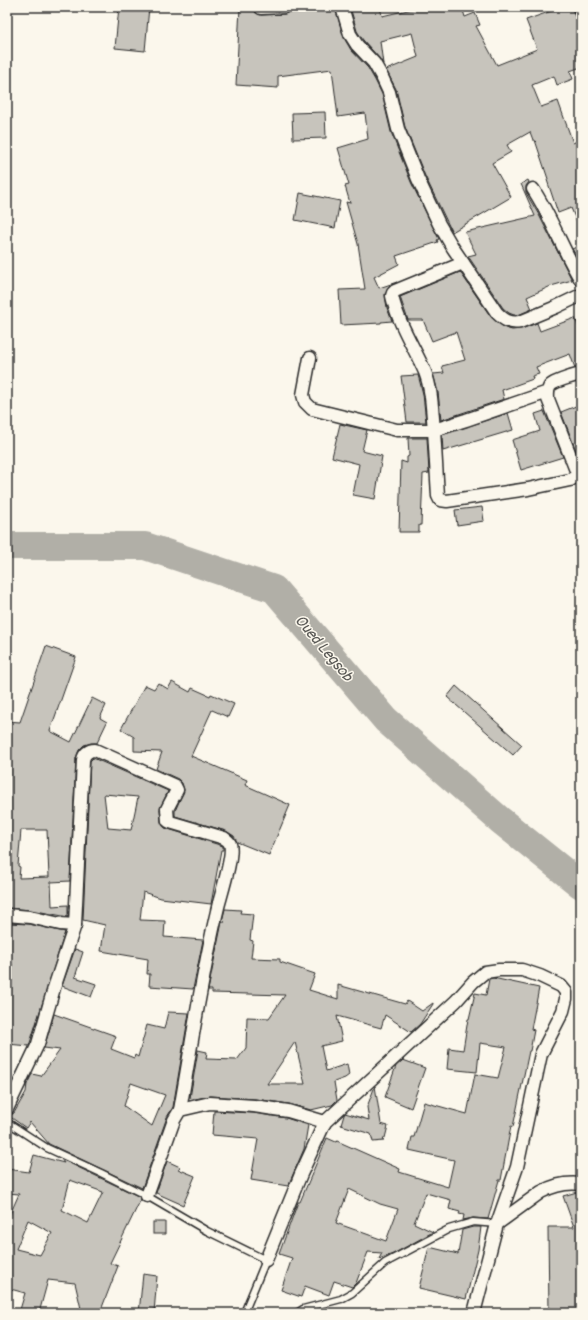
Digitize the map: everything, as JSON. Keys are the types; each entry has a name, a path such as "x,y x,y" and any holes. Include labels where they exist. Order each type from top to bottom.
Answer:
{"street":[{"path":"261,8 284,7"},
{"path":"342,7 350,34 357,45 374,63 382,77 388,92 398,129 418,179 439,224 497,313 503,319 508,321 515,323 520,322 581,295"},
{"path":"579,7 581,13"},
{"path":"533,189 544,206 566,255 581,280"},
{"path":"463,263 393,293 394,303 400,320 429,384 434,430 438,496 440,500 442,501 528,490 570,480 575,477 577,473 548,400 548,392 549,387 554,384 581,374"},
{"path":"310,358 303,396 305,402 312,408 397,430 434,430 548,392"},
{"path":"7,1109 38,1044 75,925 83,760 86,753 94,750 175,786 177,790 167,809 168,820 170,822 224,838 228,840 231,846 230,859 215,919 194,1025 180,1110 174,1120 147,1196"},
{"path":"7,915 30,917 60,924 75,925"},
{"path":"266,1260 301,1174 325,1122 456,1001 473,982 485,972 499,970 522,970 540,976 561,986 566,992 566,1004 541,1054 517,1167 497,1224 474,1313"},
{"path":"180,1110 210,1103 254,1106 288,1111 325,1122"},
{"path":"497,1224 548,1188 564,1184 581,1184"}],"lane":[{"path":"7,1122 47,1148 147,1196 207,1231 266,1260 244,1313"},
{"path":"297,1313 303,1309 341,1299 352,1293 385,1263 449,1230 473,1222 497,1224"}],"building":[{"path":"119,7 149,7 145,51 115,48"},
{"path":"240,7 254,7 255,12 261,15 285,14 290,11 291,7 335,7 344,38 351,50 368,68 382,94 391,132 411,182 439,239 437,240 438,242 396,256 399,264 374,277 379,288 397,282 390,286 385,294 387,308 392,321 341,325 339,290 365,289 358,244 346,202 350,203 345,186 349,185 338,148 368,139 365,113 338,117 332,69 278,76 278,88 236,85"},
{"path":"350,7 380,7 382,16 421,7 462,7 465,17 475,13 480,25 476,26 497,65 537,49 526,20 563,7 572,7 576,18 581,20 581,67 570,71 573,79 557,85 554,76 532,85 541,107 558,101 573,143 581,139 581,232 571,208 558,213 535,140 533,140 530,132 507,145 511,152 492,163 511,197 452,232 425,176 405,127 396,89 386,70 418,57 412,33 380,41 383,64 357,31"},
{"path":"325,112 326,138 293,139 292,113"},
{"path":"528,180 529,182 526,186 526,193 539,215 572,280 551,286 527,297 532,309 518,315 514,315 503,308 468,256 476,254 465,232 535,216 521,184"},
{"path":"300,193 340,201 335,228 295,220"},
{"path":"581,245 581,265 572,249"},
{"path":"460,272 491,317 505,328 512,330 521,329 537,323 540,331 575,318 581,333 581,367 575,368 570,354 536,367 539,374 532,376 533,379 502,390 504,399 441,420 438,392 433,374 444,373 442,366 465,360 456,332 432,341 423,320 408,320 400,297"},
{"path":"418,375 423,394 426,422 407,422 401,376"},
{"path":"581,404 581,451 577,453 561,412"},
{"path":"544,411 563,457 521,470 512,440 540,431 535,414"},
{"path":"508,413 513,430 443,451 442,435"},
{"path":"340,424 367,430 362,451 382,456 375,499 353,495 359,464 332,457"},
{"path":"408,438 427,438 429,473 423,474 421,525 419,525 419,532 399,532 401,461 407,463 407,457 409,456"},
{"path":"482,507 484,521 457,525 455,510"},
{"path":"46,646 76,657 50,731 71,742 92,698 106,705 100,718 107,722 97,743 84,745 79,750 76,758 70,881 51,882 52,906 68,905 68,917 31,910 7,908 7,721 20,722","holes":["21,830 47,830 49,877 19,878 20,867 18,866"]},
{"path":"172,682 190,692 192,688 234,704 228,717 212,710 191,756 247,780 245,785 290,805 269,855 237,842 234,836 226,831 175,816 175,811 184,790 182,783 178,779 156,769 162,752 134,751 134,737 121,729 145,685 154,689 158,683 168,689"},
{"path":"456,686 522,745 513,755 447,697"},
{"path":"93,758 168,791 160,809 161,822 165,828 223,846 211,904 161,898 143,892 140,920 165,921 164,937 203,940 193,989 149,986 150,974 147,974 148,959 101,951 105,925 83,920 90,761","holes":["104,794 138,797 131,830 108,828"]},
{"path":"225,909 241,910 240,913 253,914 250,940 253,941 251,958 280,959 280,962 315,974 309,990 338,999 338,985 405,1004 407,1001 422,1011 433,1004 420,1024 411,1032 385,1015 381,1028 337,1016 342,1041 321,1046 326,1071 347,1064 349,1075 334,1082 337,1100 332,1105 311,1110 289,1104 255,1099 211,1096 195,1099 190,1098 198,1050 207,1052 206,1059 237,1060 246,1048 247,1017 269,1018 285,995 212,993 212,990 208,990 222,922 225,922 222,921","holes":["295,1042 305,1084 267,1084"]},
{"path":"7,923 29,924 65,932 29,1046 7,1044 7,996 12,964 7,963"},
{"path":"75,949 83,952 75,977 96,984 91,997 62,986"},
{"path":"493,978 539,988 531,1029 534,1030 530,1051 513,1127 511,1126 501,1180 499,1180 488,1219 473,1218 463,1220 464,1215 459,1214 460,1212 449,1209 451,1200 426,1193 414,1223 433,1232 393,1254 379,1259 382,1253 368,1252 356,1283 352,1287 334,1281 329,1295 305,1286 301,1297 281,1290 292,1258 279,1254 298,1202 300,1202 327,1138 400,1169 399,1172 448,1187 454,1160 409,1150 424,1102 467,1114 475,1074 498,1078 506,1047 480,1043 477,1072 447,1069 449,1048 463,1050 468,1019 475,993 486,995 489,979","holes":["349,1189 380,1204 398,1209 386,1241 336,1223"]},
{"path":"168,1012 189,1013 173,1107 167,1117 142,1188 49,1144 30,1122 26,1128 9,1116 14,1113 26,1092 27,1084 32,1074 41,1076 60,1050 44,1048 54,1014 116,1036 111,1049 134,1058 135,1055 138,1057 147,1025 164,1029","holes":["131,1083 165,1095 152,1126 124,1106"]},
{"path":"403,1060 425,1068 411,1108 385,1097 396,1066"},
{"path":"375,1086 381,1124 388,1126 385,1138 383,1138 384,1141 373,1142 371,1134 341,1125 345,1113 369,1120 367,1107"},
{"path":"214,1111 253,1113 286,1118 308,1125 304,1149 288,1186 251,1180 258,1139 212,1135"},
{"path":"34,1155 64,1163 61,1159 140,1197 141,1199 110,1263 118,1266 101,1310 92,1313 82,1313 75,1283 48,1280 39,1313 19,1313 25,1293 7,1288 7,1221 19,1194 7,1193 7,1169 29,1172","holes":["70,1180 103,1192 88,1223 62,1210","28,1220 52,1233 40,1255 16,1249"]},
{"path":"167,1161 180,1167 178,1169 195,1176 183,1205 156,1193"},
{"path":"577,1192 581,1205 581,1313 549,1313 548,1227 574,1227 563,1196"},
{"path":"153,1222 165,1222 165,1234 153,1234"},
{"path":"473,1227 481,1227 478,1250 466,1299 419,1288 429,1247 458,1254 462,1230"},
{"path":"143,1274 157,1276 154,1313 139,1313"}],"waterway":[{"name":"Oued Legsob","path":"7,546 145,546 274,589 386,720 500,820 581,885"}]}
